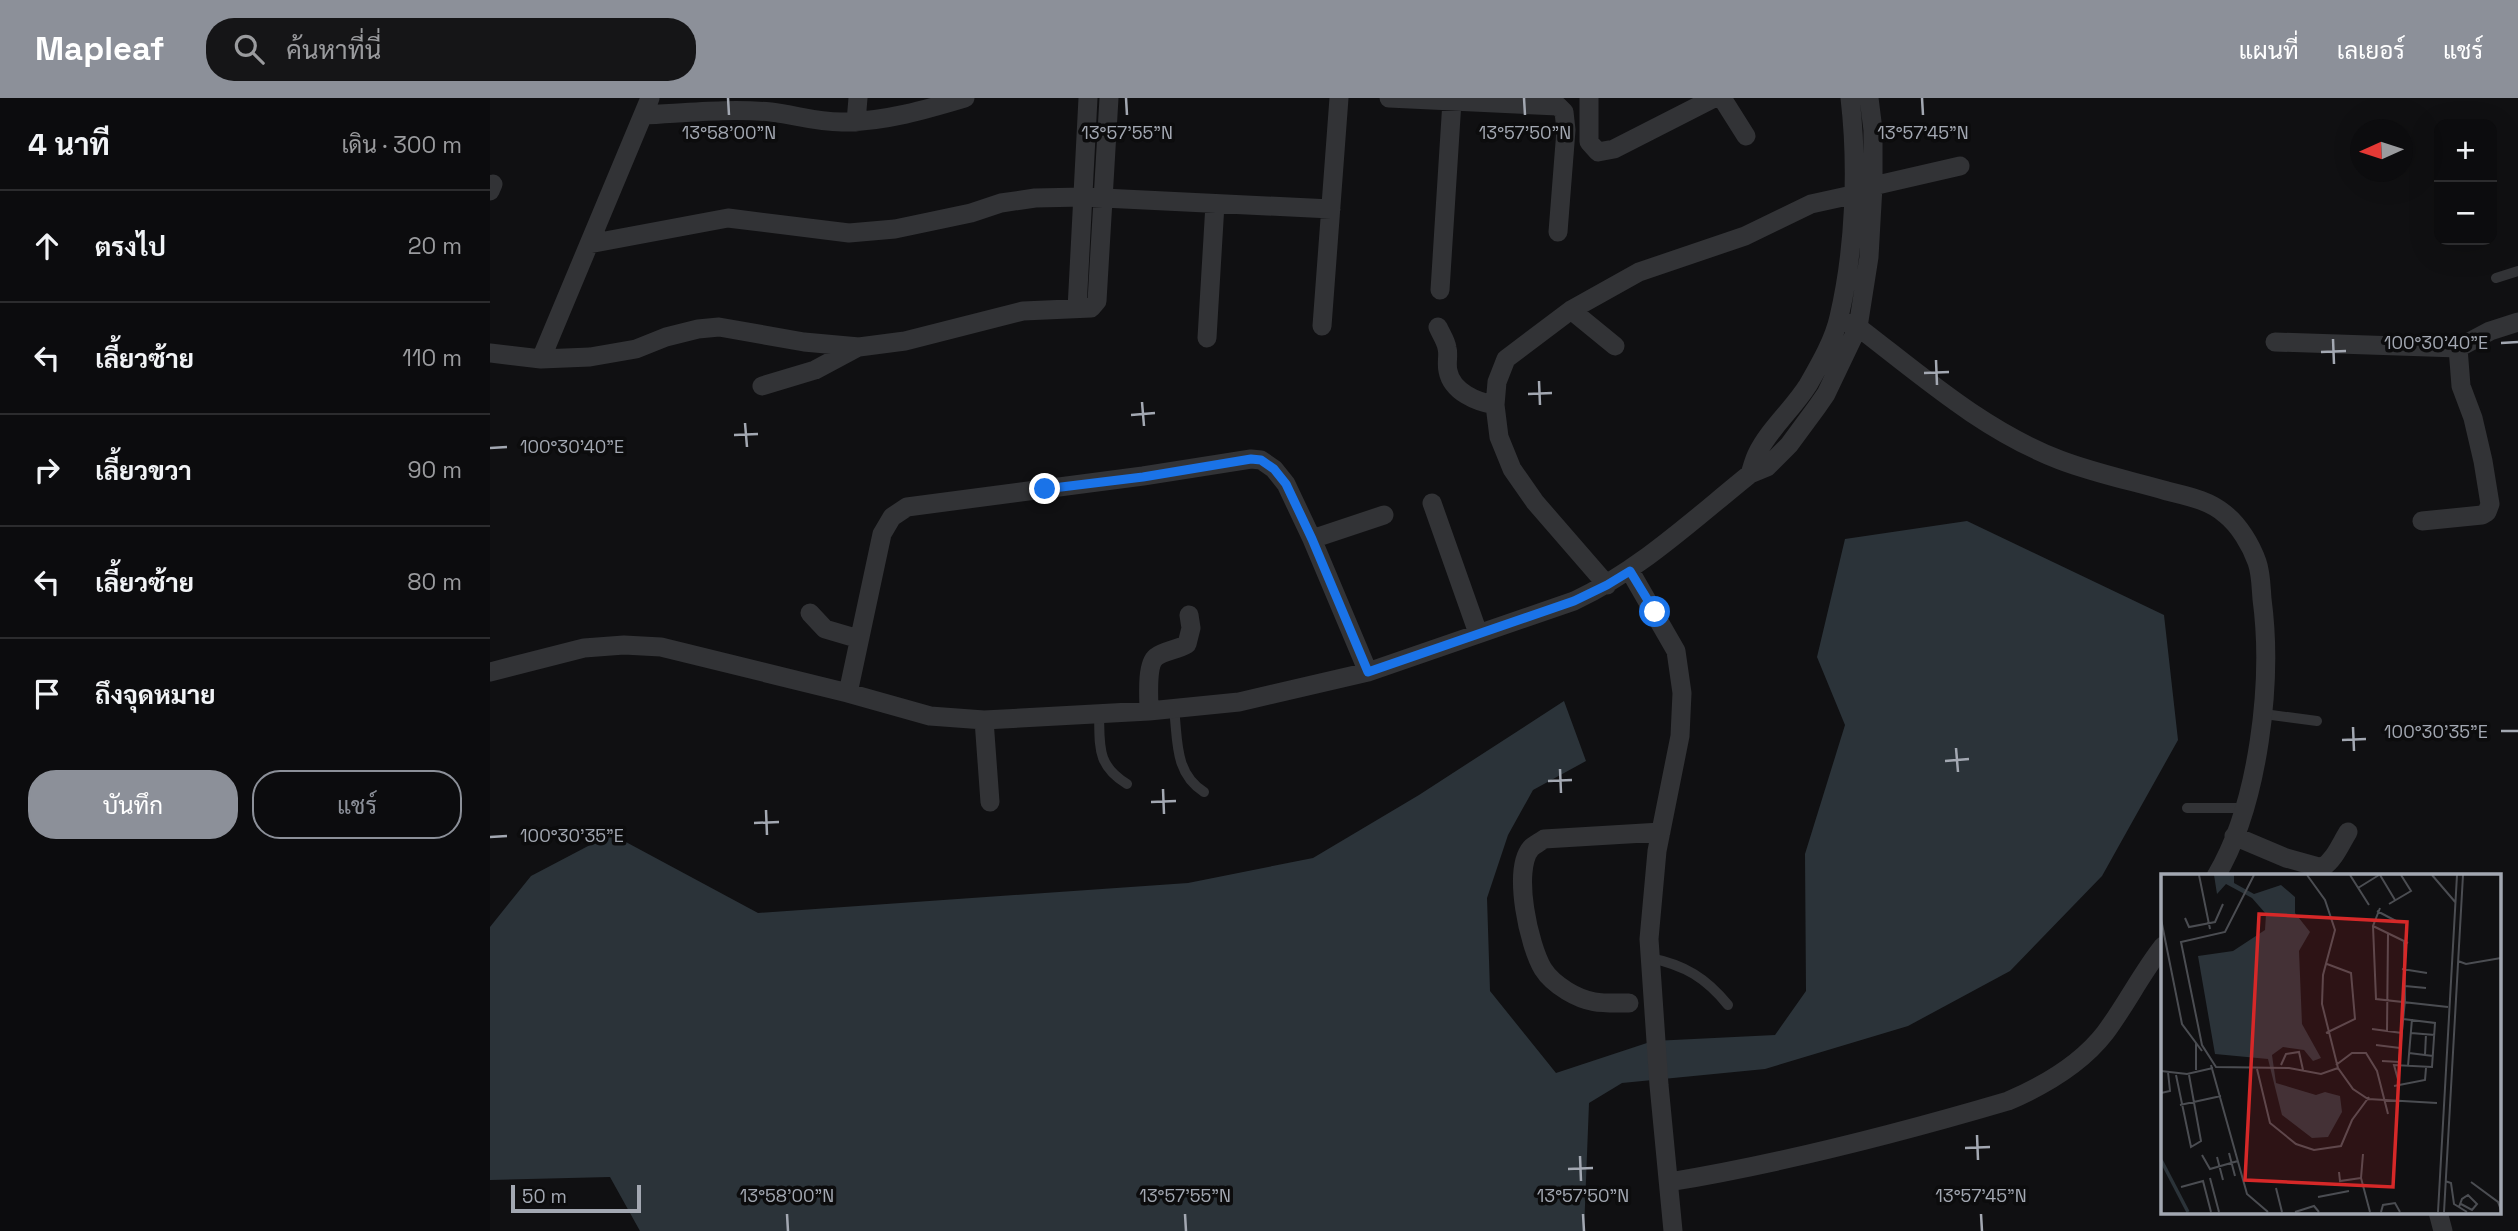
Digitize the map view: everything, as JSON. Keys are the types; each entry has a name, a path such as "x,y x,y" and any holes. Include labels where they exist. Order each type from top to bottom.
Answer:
{"street":[{"path":"856,122 858,98"},
{"path":"541,359 646,107 773,113 824,122 856,122 894,118 965,98"},
{"path":"490,353 541,359 590,357 636,349 676,334 719,327 804,342 859,347 905,341 1023,311 1084,308 1097,301 1088,98"},
{"path":"1092,198 1109,98"},
{"path":"1322,326 1339,98"},
{"path":"1389,98 1558,106 1564,113 1566,130 1558,232"},
{"path":"1590,98 1589,142 1598,152 1614,149 1714,98"},
{"path":"1722,98 1746,136"},
{"path":"1750,474 1757,454 1807,386 1839,318 1849,256 1853,130 1850,98"},
{"path":"490,672 584,648 624,645 661,647 848,692 930,716 984,720 1149,711 1238,702 1368,672 1574,601 1630,571 1750,474 1768,467 1789,445 1826,394 1858,327 1869,257 1873,130 1869,98"},
{"path":"1440,290 1452,101"},
{"path":"1607,585 1535,502 1512,469 1499,437 1495,405 1497,382 1506,359 1571,310 1639,272 1745,236 1811,204 1852,195 1873,186 1960,166"},
{"path":"589,244 727,218 849,233 895,229 1035,198 1092,198 1331,209"},
{"path":"1207,338 1215,204"},
{"path":"1571,310 1615,346"},
{"path":"1839,318 1858,327 1975,416 2019,443 2062,461 2204,501 2226,514 2245,537 2258,564 2266,646 2264,714 2244,808 2227,858 2217,874"},
{"path":"2276,342 2458,348 2490,331 2518,322"},
{"path":"1438,327 1447,349 1448,372 1452,382 1465,394 1495,405"},
{"path":"762,386 815,370 859,347"},
{"path":"2422,521 2482,515 2487,512 2490,504 2478,439 2461,386 2458,348"},
{"path":"848,692 882,534 892,517 907,507 1143,477 1251,459 1261,460 1274,469 1286,484 1368,672"},
{"path":"1432,503 1478,633"},
{"path":"1312,539 1384,515"},
{"path":"1630,571 1676,650 1682,693 1680,736 1657,851 1649,939 1673,1231"},
{"path":"810,613 825,629 859,639"},
{"path":"1149,711 1150,664 1157,656 1176,651 1186,644 1191,628 1189,615"},
{"path":"984,720 990,802"},
{"path":"1629,1003 1591,1003 1566,990 1544,971 1531,943 1524,902 1524,869 1530,849 1544,839 1661,832"},
{"path":"2234,836 2286,858 2322,868 2336,854 2348,832"},
{"path":"1669,1182 1747,1169 1827,1151 1997,1104 2030,1092 2076,1062 2099,1039 2161,949"},
{"path":"2439,1214 2443,1231"}],"lane":[{"path":"2497,278 2518,271"},
{"path":"1174,709 1183,771 1191,784 1204,792"},
{"path":"1099,713 1103,762 1113,775 1127,784"},
{"path":"2264,714 2317,721"},
{"path":"2187,808 2244,808"},
{"path":"1650,958 1676,963 1693,972 1715,989 1728,1004"}],"shaded area":[{"path":"1967,521 2164,615 2178,740 2102,876 2010,971 1908,1026 1765,1069 1622,1083 1589,1103 1584,1231 640,1231 610,1177 490,1180 490,927 531,876 611,834 758,913 1188,883 1313,858 1419,795 1564,701 1586,761 1533,790 1508,835 1487,898 1490,991 1556,1073 1653,1041 1775,1035 1806,991 1805,854 1845,725 1817,657 1845,539"}],"route":[{"path":"1045,489 1143,477 1251,459 1261,460 1274,469 1286,484 1368,672 1574,601 1630,571 1655,612"}]}
